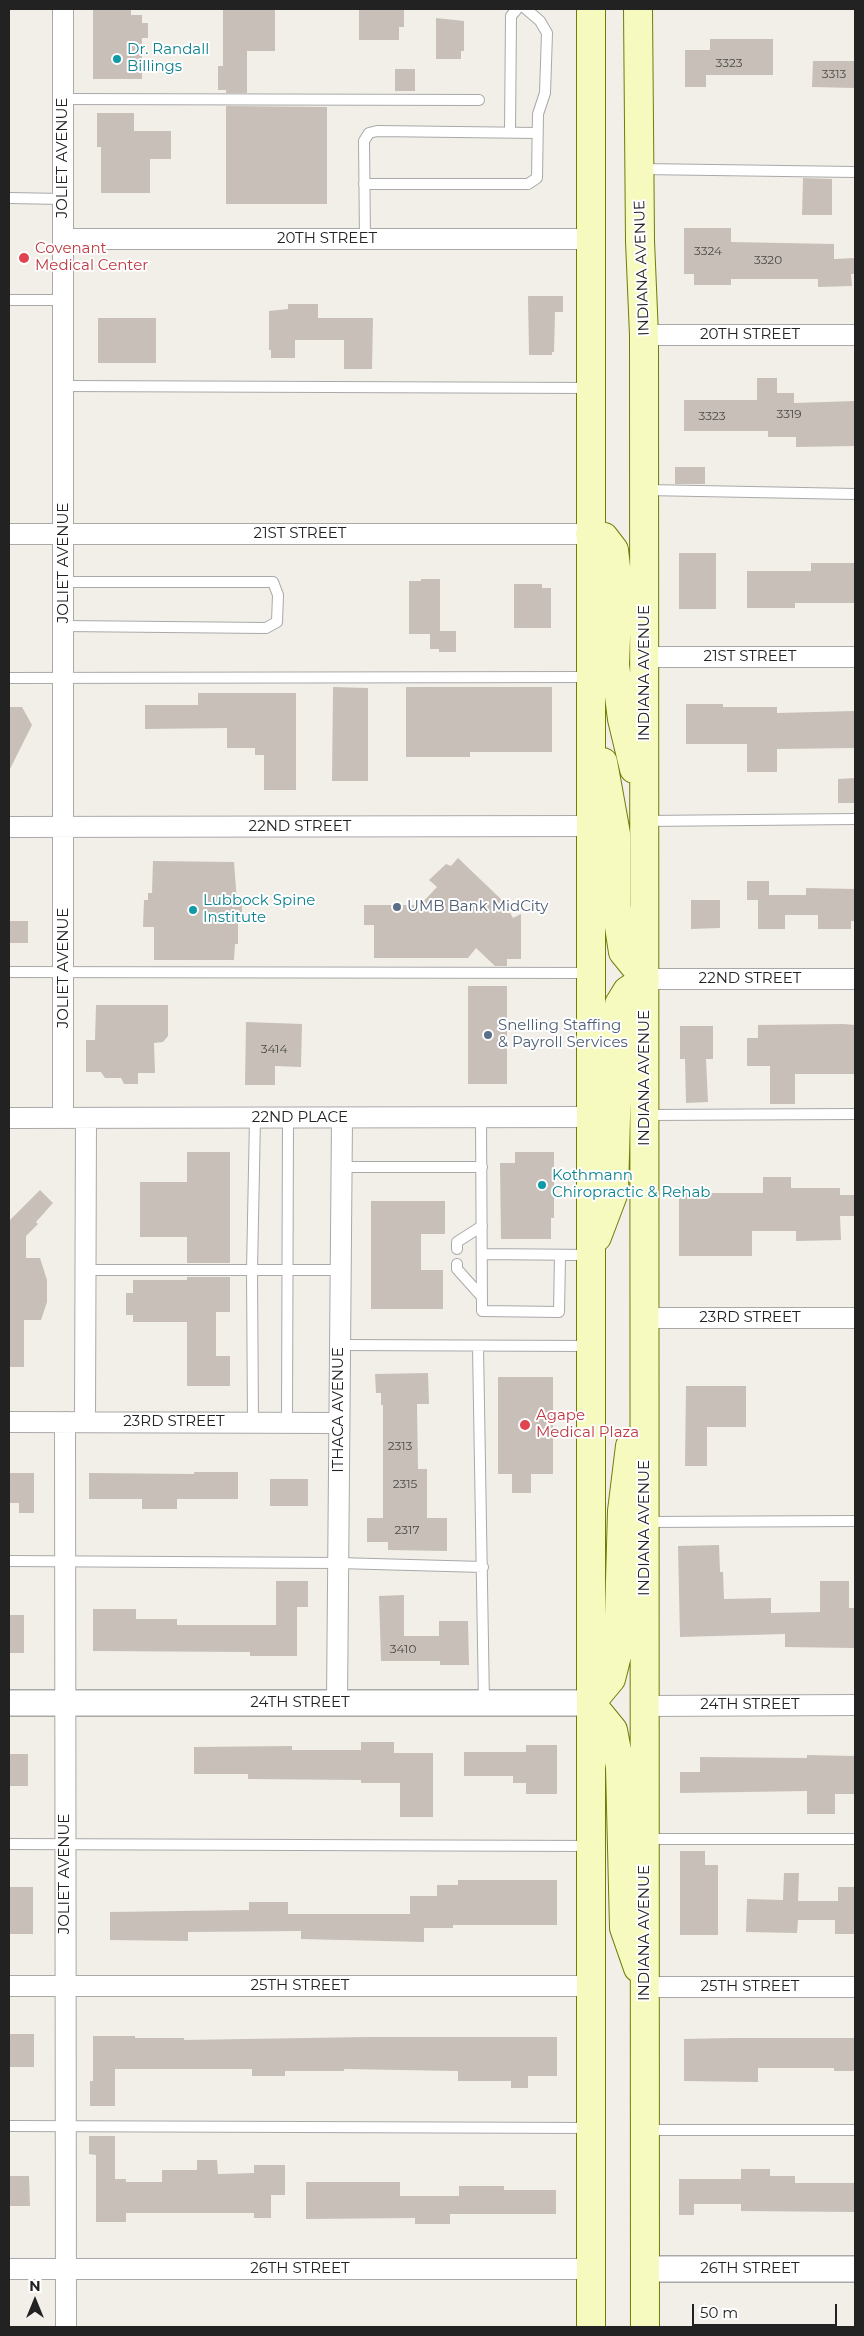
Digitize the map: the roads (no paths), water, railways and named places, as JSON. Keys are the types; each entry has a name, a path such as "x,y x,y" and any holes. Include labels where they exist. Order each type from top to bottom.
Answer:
{"main road":[{"path":"591,9 591,2327"},
{"name":"INDIANA AVENUE","path":"638,9 644,335 645,2327"},
{"path":"590,534 604,537 614,550 618,584 615,665 622,719 644,817"},
{"path":"590,684 616,834 616,906 623,952 644,979 627,991 619,1004 614,1192 591,1255"},
{"path":"591,1703 611,1679 618,1651 622,1511 645,1318"},
{"path":"591,1703 613,1730 620,1767 624,1928 645,1987"}],"street":[{"name":"JOLIET AVENUE","path":"63,9 63,1118"},
{"name":"20TH STREET","path":"64,239 590,239"},
{"name":"20TH STREET","path":"644,335 855,335"},
{"name":"21ST STREET","path":"9,534 590,534"},
{"name":"21ST STREET","path":"644,657 855,657"},
{"name":"22ND STREET","path":"9,827 590,826"},
{"name":"22ND STREET","path":"644,979 855,979"},
{"name":"22ND PLACE","path":"9,1118 590,1117"},
{"path":"85,1422 86,1118"},
{"name":"ITHACA AVENUE","path":"337,1703 342,1118"},
{"name":"23RD STREET","path":"645,1318 855,1318"},
{"name":"23RD STREET","path":"9,1422 339,1423"},
{"name":"JOLIET AVENUE","path":"65,1422 66,2327"},
{"name":"24TH STREET","path":"9,1703 591,1703"},
{"name":"24TH STREET","path":"645,1706 855,1705"},
{"name":"25TH STREET","path":"9,1986 591,1986"},
{"name":"25TH STREET","path":"645,1987 855,1987"},
{"name":"26TH STREET","path":"9,2269 591,2268"},
{"name":"26TH STREET","path":"645,2268 855,2268"}],"lane":[{"path":"510,132 511,16 517,9"},
{"path":"364,184 528,184 537,178 538,114 545,93 547,33 540,21 526,9"},
{"path":"63,99 479,100"},
{"path":"364,239 364,141 368,133 377,131 537,133"},
{"path":"640,169 855,172"},
{"path":"9,198 63,199"},
{"path":"9,300 64,300"},
{"path":"64,386 590,388"},
{"path":"644,490 855,494"},
{"path":"64,582 273,582 278,595 277,622 266,628 64,626"},
{"path":"9,678 64,677 590,684"},
{"path":"644,817 855,819"},
{"path":"9,972 590,973"},
{"path":"644,1115 855,1114"},
{"path":"287,1423 288,1117"},
{"path":"253,1423 252,1270 255,1118"},
{"path":"482,1118 482,1311 559,1312 560,1255"},
{"path":"342,1167 482,1167"},
{"path":"457,1249 457,1242 482,1226"},
{"path":"482,1254 591,1255"},
{"path":"457,1264 457,1269 482,1297"},
{"path":"85,1270 341,1270"},
{"path":"340,1346 591,1346"},
{"path":"478,1346 484,1703"},
{"path":"645,1522 855,1521"},
{"path":"9,1561 338,1563 483,1567"},
{"path":"645,1838 855,1839"},
{"path":"9,1844 591,1846"},
{"path":"9,2126 591,2128"},
{"path":"645,2130 855,2130"}],"place":[{"name":"Dr. Randall Billings","path":"117,59"},
{"name":"Covenant Medical Center","path":"24,258"},
{"name":"UMB Bank MidCity","path":"397,907"},
{"name":"Lubbock Spine Institute","path":"193,910"},
{"name":"Snelling Staffing & Payroll Services","path":"488,1035"},
{"name":"Kothmann Chiropractic & Rehab","path":"542,1185"},
{"name":"Agape Medical Plaza","path":"525,1425"}]}
